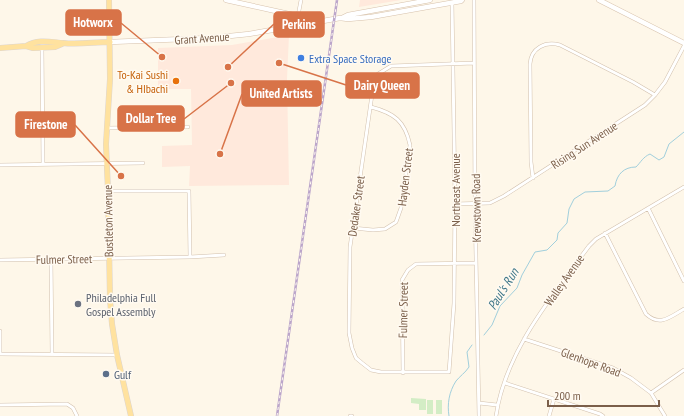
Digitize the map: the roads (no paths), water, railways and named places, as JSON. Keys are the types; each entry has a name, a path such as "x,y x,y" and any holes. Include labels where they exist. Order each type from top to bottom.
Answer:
{"main road":[{"name":"Bustleton Avenue","path":"109,0 110,82 107,128 107,163 110,312 117,354 131,416"},
{"path":"226,0 318,22"},
{"name":"Grant Avenue","path":"26,46 32,42 55,42 63,44 210,38 249,34 430,0"},
{"name":"Grant Avenue","path":"340,18 348,19 370,17 462,0"},
{"path":"599,0 684,45"},
{"path":"285,13 293,19 296,25"},
{"name":"Grant Avenue","path":"0,48 26,46 42,48 55,47 63,44"}],"street":[{"path":"298,16 301,0"},
{"name":"Krewstown Road","path":"474,0 475,204 479,416"},
{"name":"Northeast Avenue","path":"403,373 449,372 454,303 455,204 452,3"},
{"path":"533,178 531,162 530,59 538,47 552,43 560,44 655,95"},
{"name":"Rising Sun Avenue","path":"455,204 490,203 504,196 633,113 655,95 665,82 684,45"},
{"path":"42,48 43,164"},
{"path":"453,64 474,63"},
{"name":"Dedaker Street","path":"403,373 371,370 356,358 350,342 349,333 350,254 374,81 378,74 390,66 453,64"},
{"name":"Hayden Street","path":"353,228 373,230 385,229 396,222 401,208 410,145 408,136 398,120 383,110 371,107"},
{"path":"107,128 188,127"},
{"path":"0,165 143,163"},
{"name":"Walley Avenue","path":"496,416 497,405 512,362 524,338 589,246 605,233 684,187"},
{"path":"108,191 189,191 190,257"},
{"path":"648,208 684,281"},
{"path":"605,233 646,314 653,320 665,320 684,309"},
{"name":"Fulmer Street","path":"0,260 190,257 224,255"},
{"path":"51,259 52,354"},
{"name":"Fulmer Street","path":"403,373 402,280 408,270 416,264 476,263"},
{"path":"0,331 0,354 117,354"},
{"name":"Glenhope Road","path":"524,338 613,368 631,378 651,393 665,416"},
{"path":"651,393 684,370"},
{"path":"505,383 603,416"},
{"path":"549,416 554,399"},
{"path":"479,403 497,405"},
{"path":"0,404 66,404 73,408 77,416"}],"waterway":[{"name":"Paul's Run","path":"484,335 492,325 500,306 517,288 522,275 535,252 547,250 557,240 558,233 567,223 569,209 574,199 585,192 608,191 615,186 617,178 622,172 628,168 636,167 650,154 659,160 664,157 669,144 684,132"},
{"name":"Paul's Run","path":"449,416 448,403 450,394 456,381 469,367 467,352 472,345"}],"railway":[{"path":"277,416 337,0"}],"place":[{"name":"Hotworx","path":"162,57"},
{"name":"Extra Space Storage","path":"301,58"},
{"name":"Dairy Queen","path":"279,63"},
{"name":"Perkins","path":"228,67"},
{"name":"To-Kai Sushi & HIbachi","path":"176,81"},
{"name":"Dollar Tree","path":"231,83"},
{"name":"United Artists","path":"220,154"},
{"name":"Firestone","path":"121,176"},
{"name":"Philadelphia Full Gospel Assembly","path":"78,304"},
{"name":"Gulf","path":"106,374"}]}
